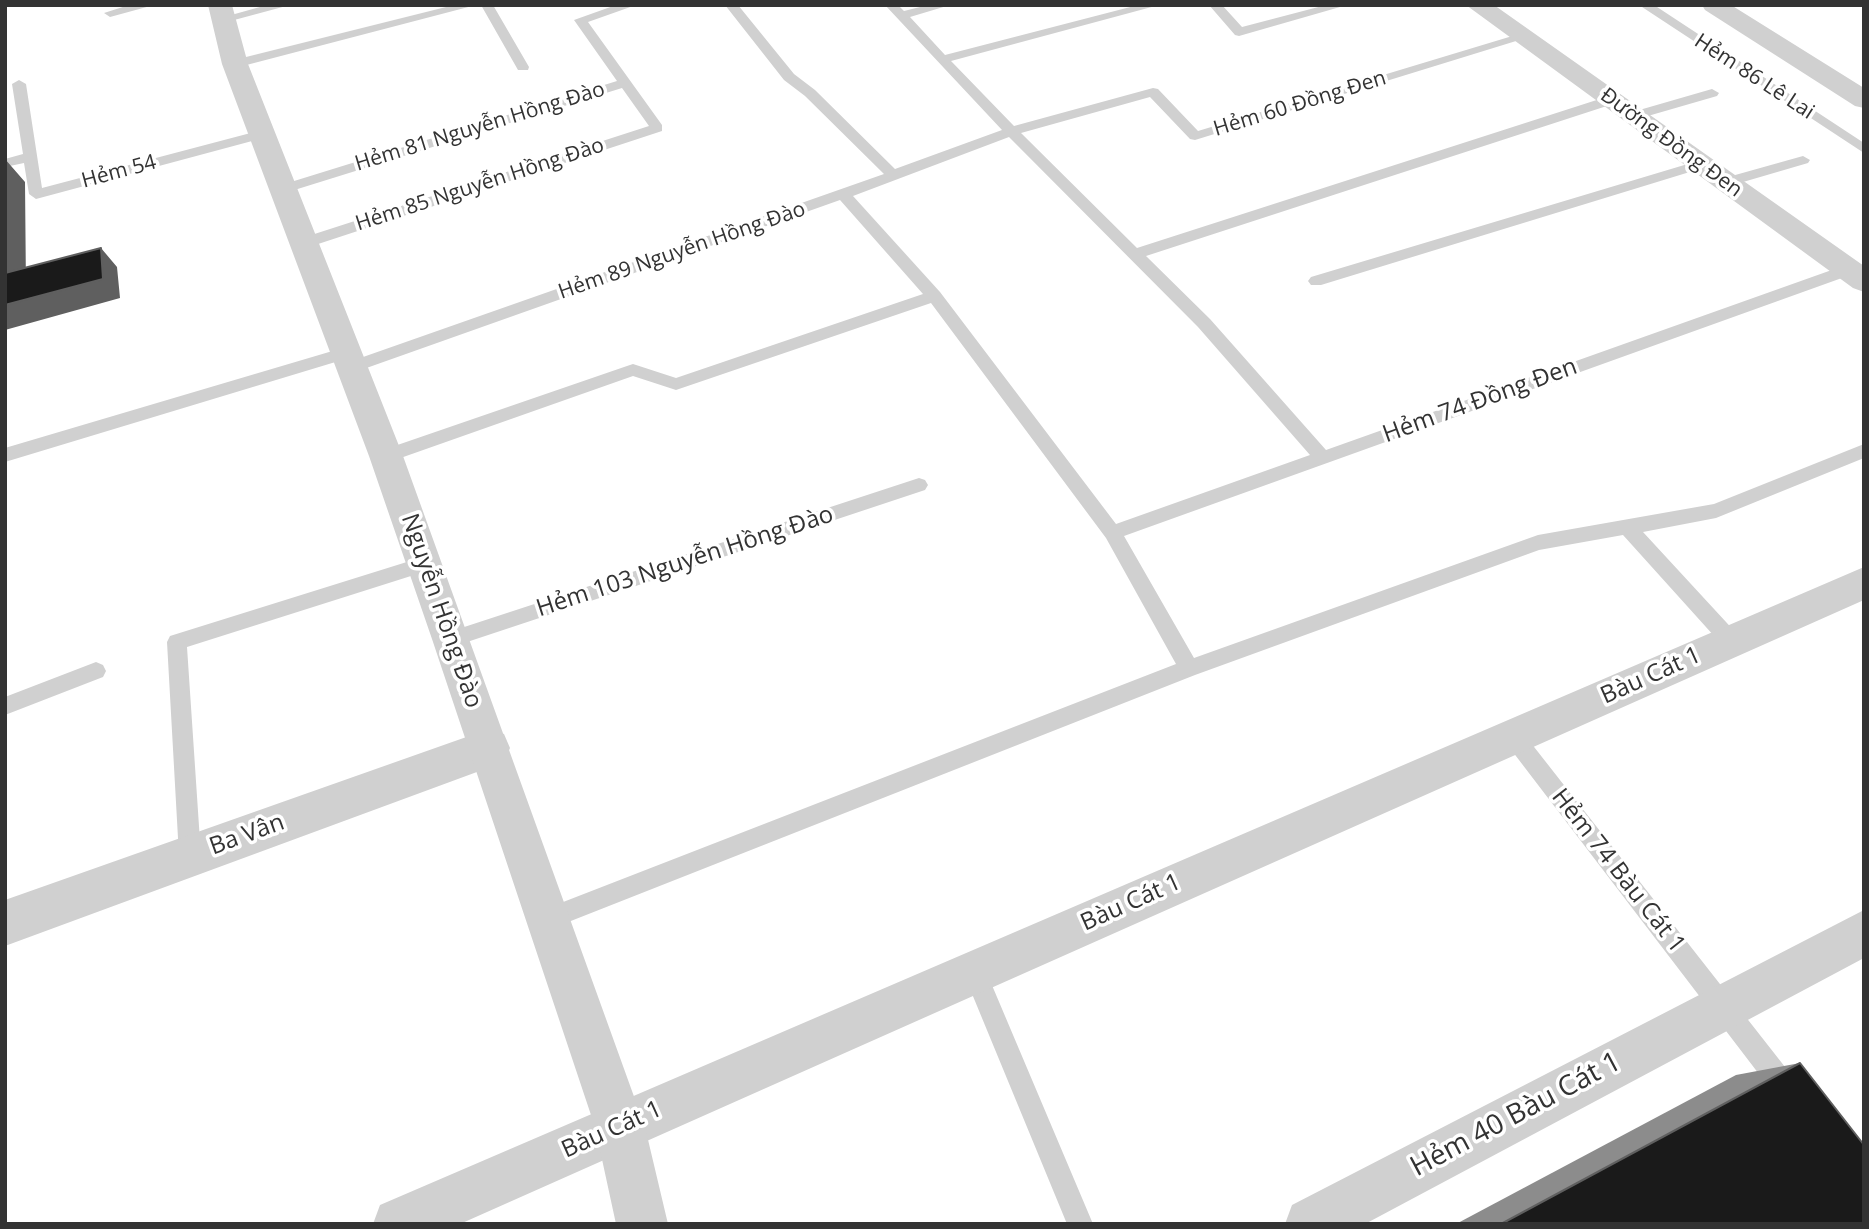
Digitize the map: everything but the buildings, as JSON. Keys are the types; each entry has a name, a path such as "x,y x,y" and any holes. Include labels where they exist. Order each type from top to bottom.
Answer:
{"street":[{"name":"Đường Đồng Đen","path":"1478,5 1726,182 1859,271"},
{"path":"1714,5 1861,95"},
{"name":"Nguyễn Hồng Đào","path":"221,12 235,64 426,564 620,1126 642,1224"},
{"name":"Bàu Cát 1","path":"398,1224 1864,583"},
{"name":"Ba Vân","path":"5,923 489,748"},
{"path":"1722,1006 1864,933"},
{"name":"Hẻm 40 Bàu Cát 1","path":"1311,1224 1722,1006"}],"lane":[{"path":"110,13 148,5"},
{"path":"221,12 284,5"},
{"path":"235,64 470,5"},
{"path":"487,5 523,67"},
{"path":"625,83 580,20 630,5"},
{"path":"731,5 789,77 810,93 893,175"},
{"path":"891,5 1011,131 1204,323 1323,458"},
{"path":"901,16 944,5"},
{"path":"943,60 1153,5"},
{"path":"1214,5 1239,32 1305,17 1341,5"},
{"path":"1291,5 1305,17"},
{"name":"Hẻm 86 Lê Lai","path":"1645,5 1864,149"},
{"name":"Hẻm 60 Đồng Đen","path":"1011,131 1153,92 1195,136 1523,37"},
{"name":"Hẻm 81 Nguyễn Hồng Đào","path":"283,189 625,83 657,128"},
{"path":"5,163 30,157 19,84"},
{"path":"1634,116 1712,93"},
{"path":"1135,254 1611,100"},
{"name":"Hẻm 85 Nguyễn Hồng Đào","path":"304,243 657,128"},
{"name":"Hẻm 89 Nguyễn Hồng Đào","path":"5,454 349,360 843,194 1011,131"},
{"name":"Hẻm 54","path":"30,157 36,194 262,134"},
{"path":"1726,182 1803,160"},
{"path":"1316,281 1701,164"},
{"path":"843,194 934,296 1112,533 1189,668"},
{"name":"Hẻm 74 Đồng Đen","path":"1112,533 1859,271"},
{"path":"386,456 633,370 676,384 934,296"},
{"path":"548,919 1189,668 1538,543 1716,511 1864,451"},
{"name":"Hẻm 103 Nguyễn Hồng Đào","path":"452,639 919,485"},
{"path":"1628,528 1731,641"},
{"path":"190,856 177,642 426,564"},
{"path":"5,706 96,671"},
{"name":"Hẻm 74 Bàu Cát 1","path":"1513,736 1797,1103"},
{"path":"975,972 1080,1224"}]}
